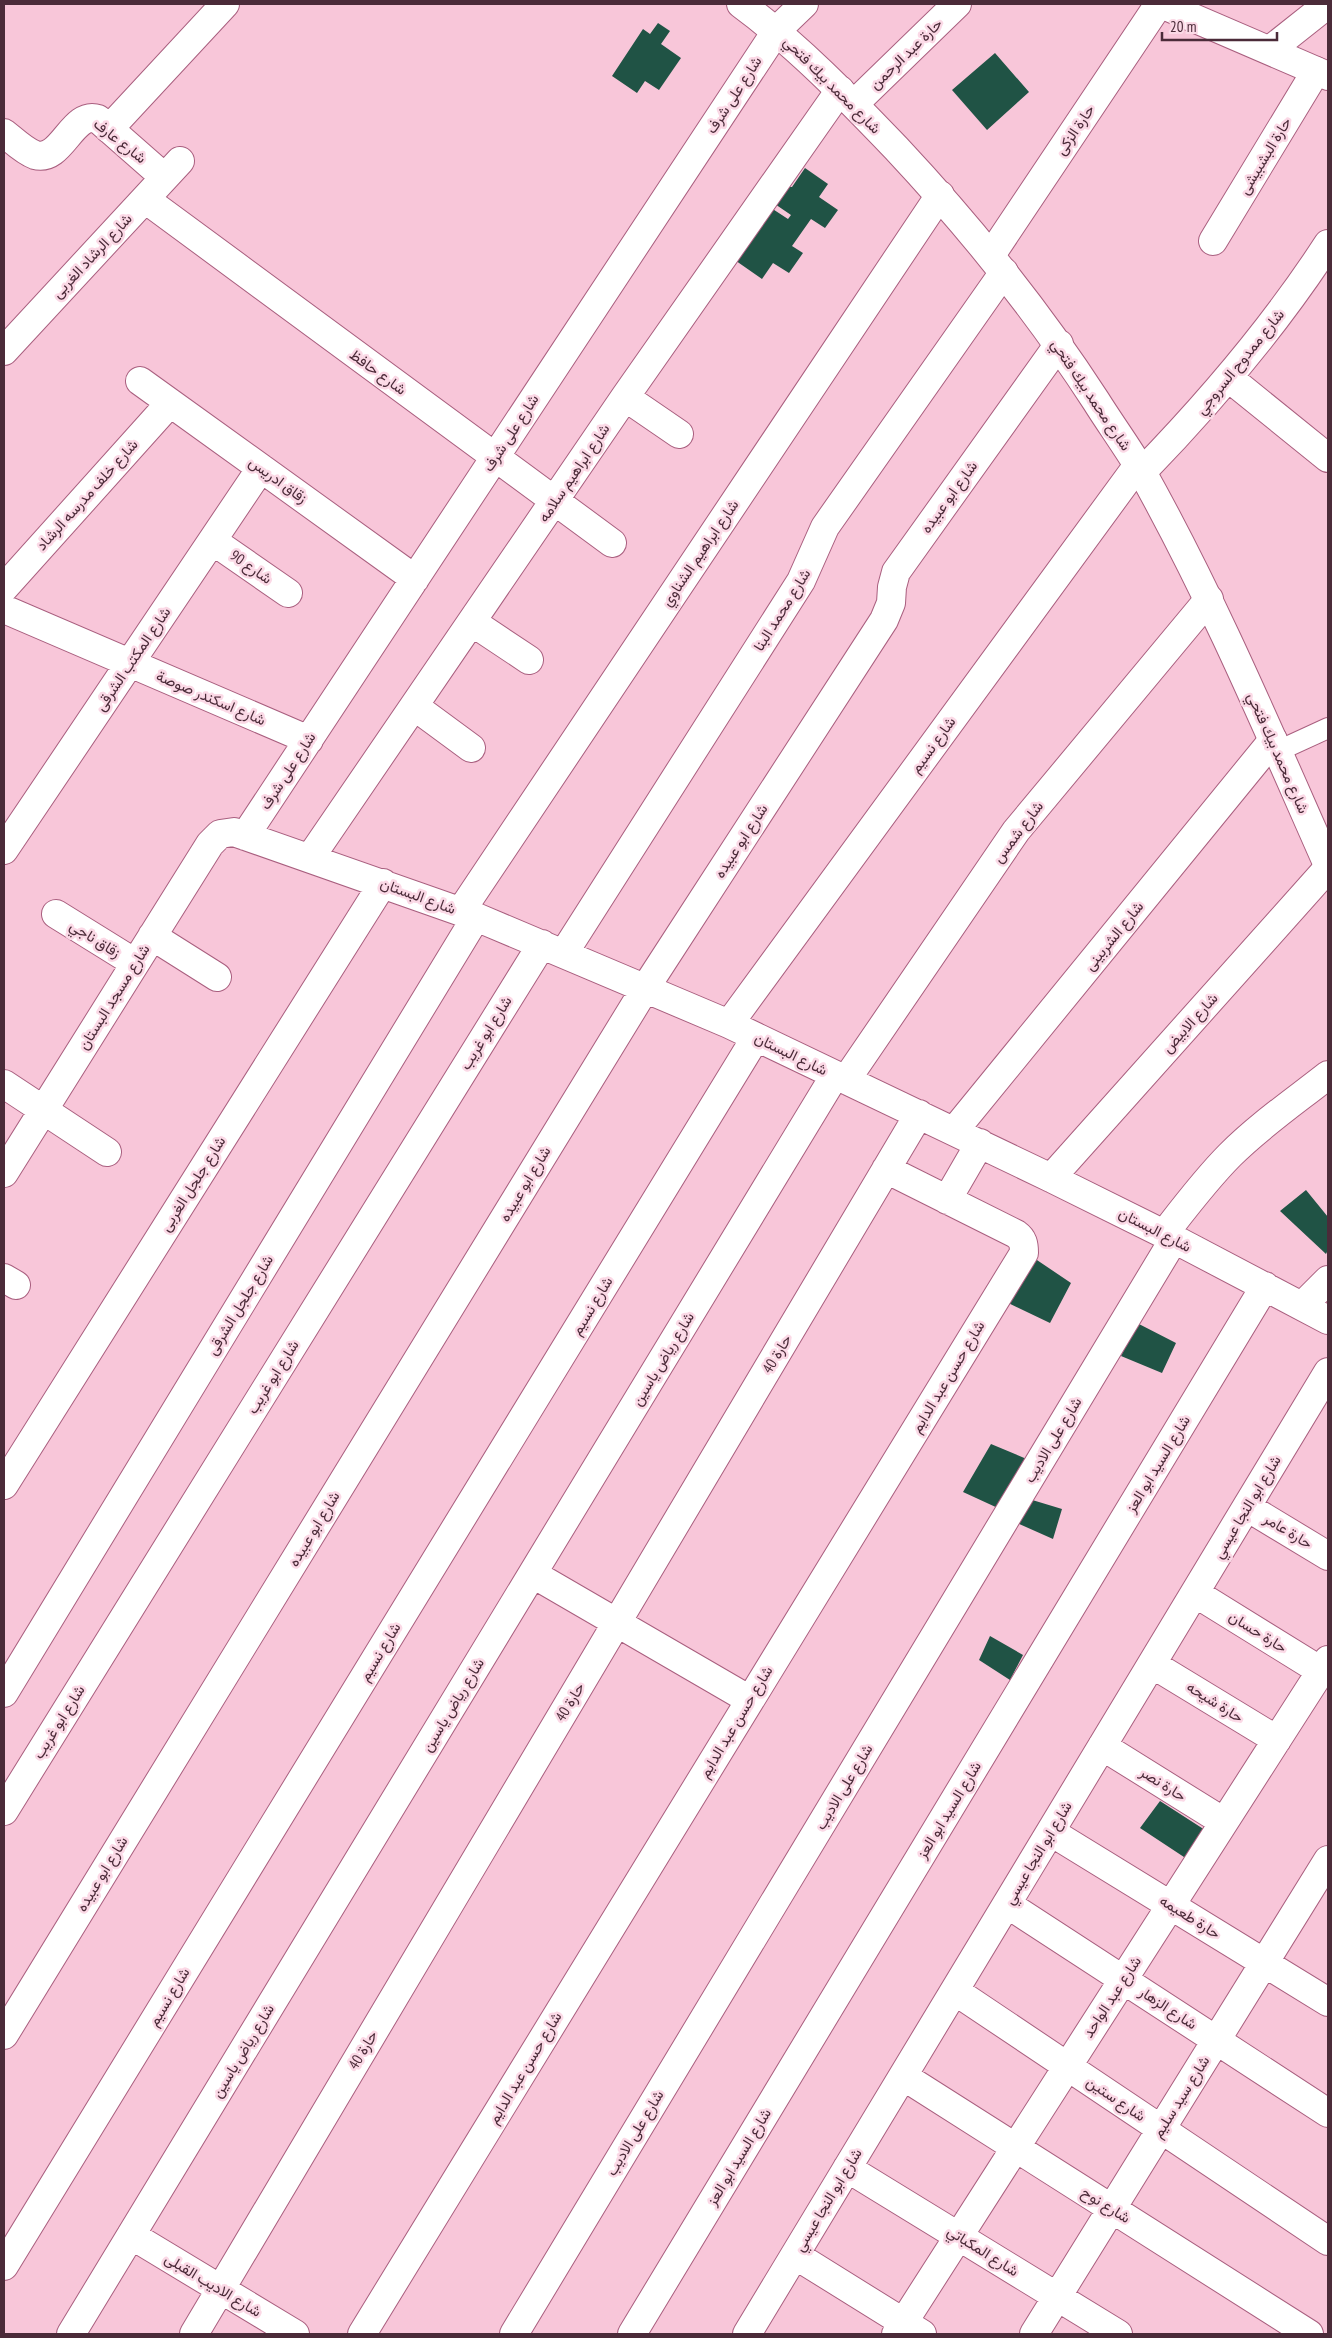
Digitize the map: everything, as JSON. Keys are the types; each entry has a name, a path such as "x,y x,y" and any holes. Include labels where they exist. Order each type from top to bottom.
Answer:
{"street":[{"path":"110,129 225,4"},
{"name":"شارع محمد بيك فتحي","path":"741,4 777,30 847,97 940,194 998,263 1059,344 1140,469 1209,599 1328,866"},
{"name":"شارع على شرف","path":"240,834 308,740 777,30 804,4"},
{"name":"حارة عبد الرحمن","path":"847,97 957,4"},
{"path":"1160,4 1322,73"},
{"name":"حارة الزكى","path":"998,263 1160,4"},
{"path":"1270,50 1328,4"},
{"name":"حارة البشبيشى","path":"1213,241 1322,73"},
{"name":"شارع ابراهيم سلامه","path":"310,858 625,397 847,97"},
{"name":"شارع عارف","path":"4,133 29,152 36,155 45,155 52,152 89,117 98,119 110,129 172,169"},
{"name":"شارع الرشاد الغربى","path":"4,351 172,169"},
{"name":"شارع ابراهيم الشناوي","path":"468,914 940,194"},
{"name":"شارع حافظ","path":"145,200 612,543"},
{"name":"شارع ممدوح السروجي","path":"1140,469 1229,378 1269,328 1328,244"},
{"name":"شارع محمد البنا","path":"553,948 801,581 825,526 998,263"},
{"name":"شارع ابو عبيده","path":"4,2035 646,987 884,620 891,603 893,579 896,572 1059,344"},
{"path":"1229,378 1328,458"},
{"name":"زقاق ادريس","path":"140,381 415,579"},
{"path":"625,397 679,434"},
{"name":"شارع خلف مدرسه الرشاد","path":"4,588 170,403"},
{"name":"شارع المكتب الشرقى","path":"4,850 262,468"},
{"name":"شارع نسيم","path":"729,1024 1140,469"},
{"name":"شارع 90","path":"213,541 288,593"},
{"name":"شارع شمس","path":"841,1078 1016,832 1209,599"},
{"name":"شارع اسكندر صوصة","path":"4,609 308,740"},
{"path":"472,622 529,660"},
{"path":"414,706 471,748"},
{"name":"شارع الشربينى","path":"954,1131 1275,746"},
{"name":"شارع مسجد البستان","path":"4,1173 210,844 220,834 240,834"},
{"name":"شارع البستان","path":"240,834 468,914 646,987 729,1024 980,1143 1169,1236 1328,1320"},
{"name":"شارع الابيض","path":"1051,1178 1328,866"},
{"name":"شارع جلجل الغربى","path":"4,1485 383,883"},
{"name":"زقاق ناجي","path":"56,914 135,963"},
{"name":"شارع جلجل الشرقى","path":"4,1693 468,914"},
{"path":"152,936 217,977"},
{"name":"شارع ابو غريب","path":"4,1811 553,948"},
{"name":"شارع نسيم","path":"4,2266 756,1037"},
{"name":"شارع على الاديب","path":"514,2334 1195,1193 1230,1154 1328,1075"},
{"name":"شارع رياض ياسين","path":"71,2334 533,1574 841,1078"},
{"path":"4,1084 107,1152"},
{"name":"حارة 40","path":"194,2334 919,1114"},
{"path":"947,1200 980,1143"},
{"name":"شارع حسن عبد الدايم","path":"362,2334 1024,1253 1024,1245 1021,1238 1016,1234 886,1169"},
{"path":"1302,1306 1328,1280"},
{"name":"شارع السيد ابو العز","path":"632,2334 1266,1286"},
{"name":"شارع ابو النجا عيسي","path":"747,2334 1328,1372"},
{"name":"حارة عامر","path":"1247,1507 1326,1550"},
{"path":"533,1574 750,1700"},
{"name":"حارة حسان","path":"1195,1593 1325,1666"},
{"name":"حارة شيحه","path":"1152,1664 1277,1740"},
{"name":"شارع عبد الواحد","path":"907,2330 959,2236 1325,1666"},
{"name":"حارة نصر","path":"1102,1746 1224,1822"},
{"name":"حارة طعيمه","path":"1050,1832 1328,2002"},
{"name":"شارع سيد سليم","path":"1034,2334 1327,1865"},
{"name":"شارع الزهار","path":"1008,1904 1328,2113"},
{"name":"شارع ستين","path":"955,1991 1328,2241"},
{"name":"شارع نوح","path":"903,2076 1309,2334"},
{"name":"شارع المكباتي","path":"847,2168 1118,2334"},
{"name":"شارع الاديب القبلى","path":"131,2235 294,2334"},
{"path":"795,2255 907,2330"}],"lane":[{"path":"1275,746 1328,728"}],"building":[{"path":"658,23 670,31 661,44 681,58 659,90 645,81 637,93 612,76 643,29 650,34"},
{"path":"995,53 1029,92 987,130 952,90"},
{"path":"805,168 828,184 819,197 838,210 825,228 811,219 792,246 803,253 789,273 773,263 762,279 729,256 765,204 788,219 791,215 769,200 779,186 792,187"},
{"path":"1306,1190 1328,1217 1328,1250 1326,1254 1280,1211"},
{"path":"1028,1254 1071,1283 1050,1323 1000,1299"},
{"path":"1137,1323 1176,1343 1162,1373 1121,1356"},
{"path":"991,1444 1029,1460 1000,1509 963,1492"},
{"path":"1029,1499 1062,1509 1053,1539 1017,1523"},
{"path":"990,1636 1023,1655 1010,1680 979,1660"},
{"path":"1160,1801 1205,1830 1187,1859 1140,1828"}]}
